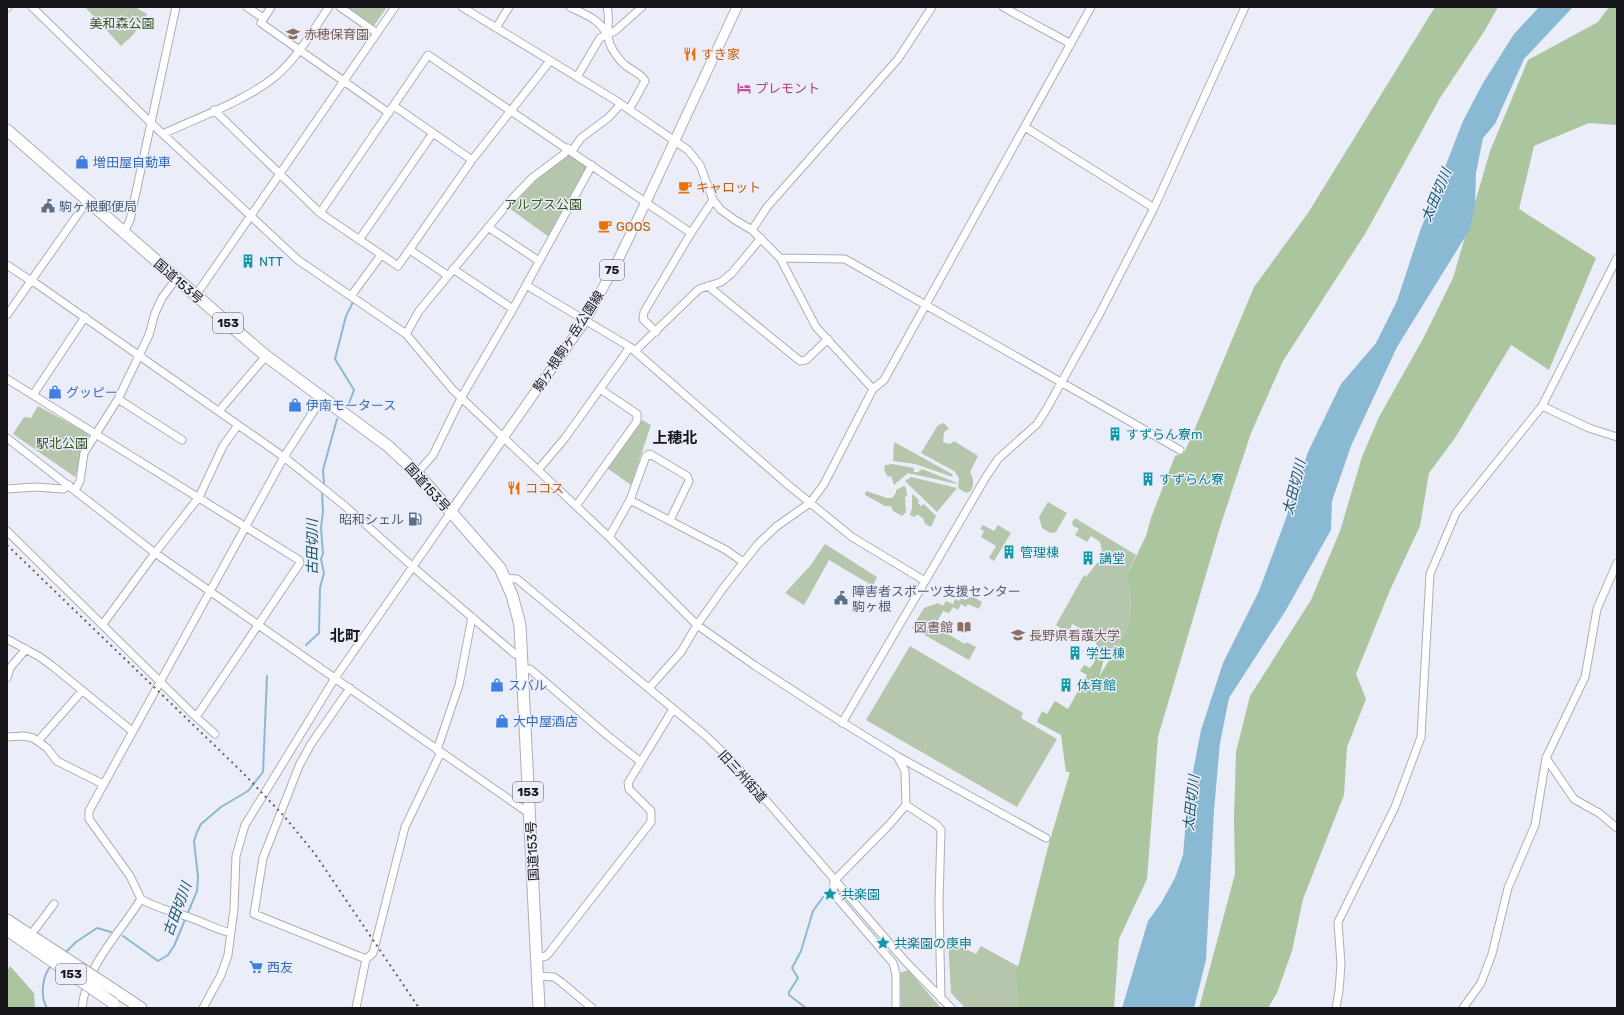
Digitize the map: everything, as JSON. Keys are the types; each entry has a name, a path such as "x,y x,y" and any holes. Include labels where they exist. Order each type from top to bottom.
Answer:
{"highway":[{"name":"国道153号","path":"7,130 266,356 388,446 417,473 493,558 506,578 517,609 520,625 539,1008"},
{"name":"153","path":"8,927 31,939 141,1008"},
{"name":"153","path":"31,939 117,1006"}],"main road":[{"name":"駒ヶ根駒ヶ岳公園線","path":"451,512 504,438 584,321 618,260 737,7"}],"street":[{"path":"124,232 130,220 176,7"},
{"path":"247,7 263,18"},
{"path":"271,7 261,23 389,113"},
{"path":"164,134 248,95 277,75 291,61 329,7"},
{"path":"340,7 377,33"},
{"path":"196,295 395,7"},
{"path":"462,7 615,100 620,105 688,150 700,165 713,200 735,220 752,230 780,258 816,326 873,389"},
{"path":"496,28 509,7"},
{"path":"570,7 595,20 603,26 618,58 643,77 645,81 629,110"},
{"path":"606,34 609,15 607,7"},
{"path":"577,77 600,38 615,30 642,7"},
{"path":"752,230 767,207 898,59 932,7"},
{"path":"1003,7 1071,44"},
{"path":"649,688 681,652 697,625 758,544 777,526 810,504 824,484 873,389 884,380 927,305 1091,7"},
{"path":"842,723 986,477 998,459 1037,424 1061,382 1099,314 1154,208 1245,7"},
{"path":"34,8 150,122 304,265 406,334 453,390 609,537 697,625 754,665 842,723 897,756 1046,838"},
{"path":"320,213 428,55 512,110 691,233"},
{"path":"214,110 320,213 398,266 472,160 550,61"},
{"path":"406,334 419,311 448,275 532,178 570,150 581,138 608,118 620,105"},
{"path":"394,106 472,160"},
{"path":"1025,127 1154,208"},
{"path":"359,240 433,133"},
{"path":"417,473 433,455 461,398 513,309 592,165"},
{"path":"7,315 88,200"},
{"path":"656,332 643,319 644,312 691,233 713,200"},
{"path":"488,227 539,261"},
{"path":"538,470 632,349 656,332 699,289 721,282 732,273 761,238"},
{"path":"410,250 448,275"},
{"path":"351,296 381,255"},
{"path":"780,258 845,259 1180,450"},
{"path":"1336,1008 1341,964 1338,922 1395,807 1421,737 1430,574 1456,513 1542,406 1592,311 1617,258"},
{"path":"7,265 85,317 284,456 345,506 413,567 515,654 522,654"},
{"path":"453,269 513,309"},
{"path":"7,489 35,487 63,490 72,488 80,481 84,453 118,399 140,356 160,302 176,279"},
{"path":"526,285 632,349 810,504 852,537 925,580"},
{"path":"708,286 800,361 806,360 828,339"},
{"path":"33,395 85,317"},
{"path":"219,411 266,356"},
{"path":"7,379 299,560 300,563 260,624 196,717"},
{"path":"576,506 637,421 637,414 600,389"},
{"path":"232,933 214,928 195,919 152,906 141,899 130,876 90,819 90,811 103,784 284,456 322,398"},
{"path":"118,399 182,440"},
{"path":"1542,406 1589,428 1617,437"},
{"path":"103,624 155,553 199,497 223,446 238,425"},
{"path":"7,438 155,553 210,589 530,814"},
{"path":"609,537 630,500 646,456 650,454 687,476 689,480 670,520"},
{"path":"630,500 726,550 743,562"},
{"path":"203,1008 221,975 228,954 232,933 236,856 245,825 335,678 451,512"},
{"path":"7,531 215,734"},
{"path":"1463,1008 1481,983 1492,954 1508,888 1535,825 1546,758 1585,677 1597,609 1617,563"},
{"name":"旧三州街道","path":"506,578 518,579 673,708 732,761 834,881 941,999 951,1008"},
{"path":"356,1008 366,959 374,953 405,827 439,751 459,685 472,617"},
{"path":"7,639 51,665 132,731"},
{"path":"7,678 10,668 26,649"},
{"path":"523,670 530,669 608,736 641,762"},
{"path":"350,688 311,744 299,766 263,858 254,914 366,959"},
{"path":"38,742 82,691"},
{"path":"537,958 546,956 549,953 651,822 651,811 629,789 628,783 673,708"},
{"path":"7,737 24,736 38,742 47,748 57,761 103,784"},
{"path":"896,1008 896,974 893,963 833,893 834,881 889,825 906,805 905,771 897,756"},
{"path":"1546,758 1574,798 1599,813 1617,828"},
{"path":"906,805 937,825 941,830 939,901 941,999"},
{"path":"82,1008 83,994 94,965 141,899"},
{"path":"31,939 54,904"},
{"path":"538,976 554,977 592,1008"}],"green space":[{"name":"美和森公園","path":"85,7 135,7 147,14 133,35 121,46"},
{"path":"345,7 387,7 373,27"},
{"path":"1435,7 1498,7 1485,30 1440,98 1365,234 1283,361 1251,433 1220,527 1158,737 1147,879 1119,939 1114,1008 1020,1008 1016,975 1048,847 1070,772 1066,772 1061,735 1037,722 1042,711 1047,714 1055,701 1068,709 1087,675 1080,671 1084,665 1090,668 1095,661 1094,654 1105,655 1099,677 1120,642 1130,620 1131,597 1127,575 1146,536 1151,518 1175,456 1184,453 1254,287 1308,213"},
{"path":"1609,7 1617,7 1617,125 1589,123 1534,146 1519,209 1596,258 1549,370 1511,345 1455,438 1429,473 1420,526 1390,590 1356,674 1366,699 1347,747 1344,795 1303,899 1292,951 1277,993 1268,1008 1199,1008 1235,874 1234,818 1236,752 1250,696 1311,600 1340,531 1362,457 1379,417 1424,337 1453,278 1490,151 1528,60 1598,22"},
{"name":"アルプス公園","path":"570,154 586,165 586,170 549,237 509,208 535,181"},
{"name":"駅北公園","path":"38,406 89,434 75,477 13,434 24,417 31,418"},
{"path":"642,420 651,425 631,485 607,468"},
{"path":"944,423 949,429 944,432 943,442 950,444 954,441 978,456 970,472 973,479 972,488 971,491 966,493 958,488 959,478 954,471 921,453 938,425"},
{"path":"894,443 952,474 953,477 915,464 893,461"},
{"path":"892,464 914,468 914,472 918,472 922,469 957,484 908,473 894,485 891,476 888,477 884,470 885,465"},
{"path":"911,477 957,488 937,512 905,481"},
{"path":"904,486 906,488 907,496 905,497 906,512 902,516 893,511 891,506 885,506 865,495 866,491 887,498 892,498 896,493 896,490"},
{"path":"912,494 919,500 918,503 921,506 924,504 936,516 931,527 925,524 923,518 917,514 915,517 910,515 912,508"},
{"path":"1048,502 1067,513 1056,532 1050,533 1042,528 1039,517"},
{"path":"1075,518 1136,555 1127,575 1131,597 1130,620 1120,642 1111,655 1099,654 1094,639 1087,632 1072,624 1070,630 1063,630 1056,625 1084,575 1086,577 1098,562 1100,565 1104,560 1100,542 1091,536 1087,542 1075,535 1079,529 1073,526 1072,522"},
{"path":"983,525 994,531 998,525 1011,533 994,561 989,558 996,546 981,537 984,531 980,529"},
{"path":"825,544 877,577 873,586 829,560 804,605 785,593 810,566"},
{"path":"968,596 971,598 972,596 982,602 979,609 968,604 966,607 961,604 958,610 953,607 949,613 943,611 936,624 948,630 946,633 965,644 966,642 976,647 969,660 912,628 924,608 938,603 943,606 946,601 953,604 955,599 959,601 961,598 966,600"},
{"path":"910,646 1023,713 1021,718 1057,739 1017,807 866,720"},
{"path":"948,940 976,954 981,946 1036,976 1031,1008 965,1008 951,993"},
{"path":"10,966 34,993 35,1008 7,1008 7,971"},
{"path":"908,970 941,1008 901,1008 900,973"}],"water":[{"name":"太田切川","path":"1539,7 1573,7 1524,59 1495,124 1483,138 1476,173 1475,205 1470,229 1397,347 1351,446 1332,501 1331,530 1286,610 1229,698 1220,743 1214,810 1206,960 1194,1008 1122,1008 1148,921 1161,903 1175,878 1183,855 1188,797 1201,730 1223,663 1259,591 1285,521 1308,452 1341,384 1376,343 1397,301 1420,231 1463,121 1483,83 1514,34"}],"waterway":[{"name":"古田切川","path":"349,403 354,390 335,359 346,316 354,300"},
{"name":"古田切川","path":"324,484 323,470 337,419"},
{"name":"古田切川","path":"306,645 319,633 320,588 324,573 321,559 323,554 321,528 323,511 322,492"},
{"name":"古田切川","path":"123,936 158,961 168,955 174,946 197,891 198,877 194,841 201,824 221,807 248,791 263,772 267,676"},
{"path":"806,1008 789,995 789,992 798,978 792,968 801,951 813,911 823,897"},
{"name":"古田切川","path":"64,954 76,942 97,928 111,932"},
{"name":"古田切川","path":"47,1008 43,998 43,986 46,974 52,965"}],"railway":[{"path":"7,545 242,772 284,816 315,854 419,1008"}],"place":[{"name":"赤穂保育園","path":"293,34"},
{"name":"すき家","path":"690,54"},
{"name":"プレモント","path":"744,88"},
{"name":"増田屋自動車","path":"82,162"},
{"name":"キャロット","path":"685,187"},
{"name":"駒ヶ根郵便局","path":"48,206"},
{"name":"GOOS","path":"605,226"},
{"name":"NTT","path":"248,261"},
{"name":"グッピー","path":"55,392"},
{"name":"伊南モータース","path":"295,405"},
{"name":"すずらん寮m","path":"1115,434"},
{"name":"すずらん寮","path":"1148,479"},
{"name":"ココス","path":"514,488"},
{"name":"昭和シェル","path":"415,519"},
{"name":"管理棟","path":"1009,552"},
{"name":"講堂","path":"1088,558"},
{"name":"障害者スポーツ支援センター 駒ヶ根","path":"841,598"},
{"name":"図書館","path":"964,627"},
{"name":"長野県看護大学","path":"1018,635"},
{"name":"学生棟","path":"1075,653"},
{"name":"スバル","path":"497,685"},
{"name":"体育館","path":"1066,685"},
{"name":"大中屋酒店","path":"502,721"},
{"name":"共楽園","path":"830,894"},
{"name":"共楽園の庚申","path":"883,943"},
{"name":"西友","path":"256,967"}],"district":[{"name":"上穂北","path":"675,438"},
{"name":"北町","path":"345,636"}]}
